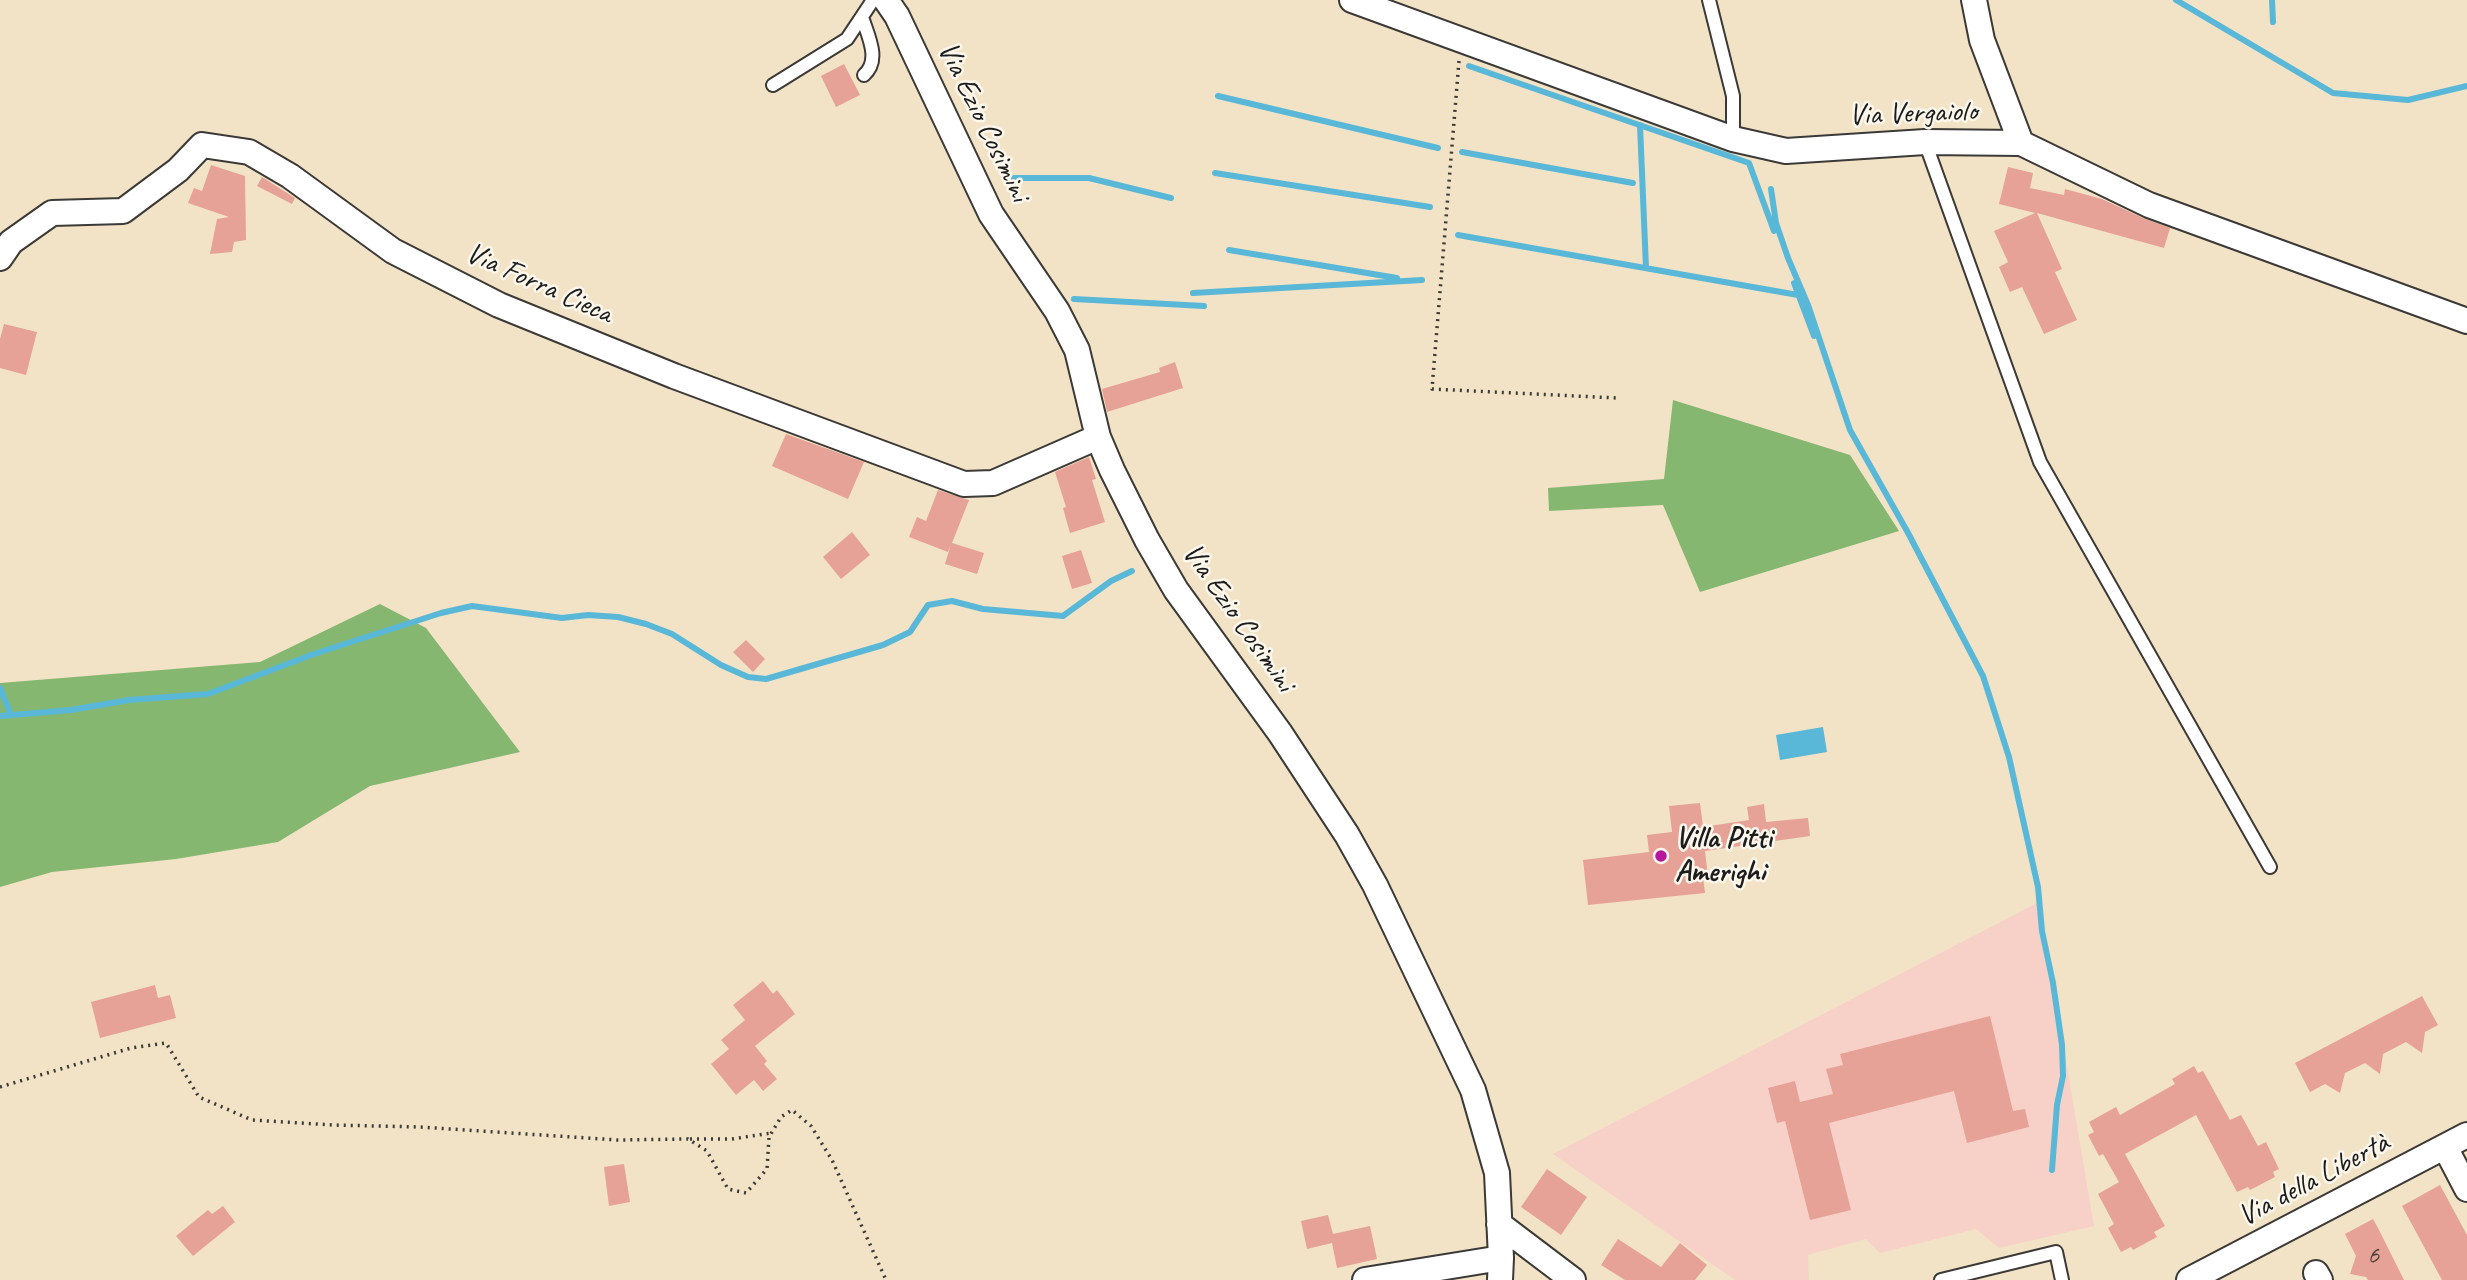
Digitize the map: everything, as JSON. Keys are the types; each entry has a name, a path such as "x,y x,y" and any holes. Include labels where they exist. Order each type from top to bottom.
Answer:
{"street":[{"name":"Via Ezio Cosimini","path":"886,0 897,16 991,214 1057,311 1077,350 1098,437 1129,505 1176,590 1280,733 1348,835 1375,885 1473,1090 1497,1173 1500,1269"},
{"name":"Via Vergaiolo","path":"1352,0 1733,138 1786,151 1925,142 2021,143 2149,205 2467,321"},
{"path":"1974,0 1982,40 2021,143"},
{"name":"Via Forra Cieca","path":"0,258 11,242 52,213 122,211 178,170 202,145 237,150 249,152 290,176 393,251 499,305 674,376 964,484 993,483 1098,437"},
{"name":"Via della Libertà","path":"2189,1280 2467,1135"},
{"path":"2445,1147 2467,1189"},
{"path":"1499,1224 1573,1280"},
{"path":"1365,1280 1500,1269"}],"lane":[{"path":"774,85 847,39 873,0"},
{"path":"1709,0 1733,96 1733,138"},
{"path":"862,17 873,59 870,69 864,75"},
{"path":"1925,142 2040,462 2270,867"},
{"path":"1941,1280 2056,1252 2062,1280"}],"path":[{"path":"1460,41 1432,389 1617,398"},
{"path":"0,1087 131,1048 166,1043 199,1097 253,1119 618,1140 732,1139 771,1133"},
{"path":"688,1139 706,1151 728,1189 746,1194 767,1169 771,1133 781,1117 792,1110 811,1126 832,1160 886,1280"}],"shaded area":[{"path":"2039,902 2094,1226 1999,1248 1976,1229 1880,1253 1866,1239 1808,1255 1809,1280 1735,1280 1553,1154"}],"green space":[{"path":"1673,400 1850,455 1899,531 1700,592 1663,505 1549,511 1548,488 1664,479"},
{"path":"380,604 426,628 520,752 370,786 278,842 176,859 52,872 0,887 0,683 260,662"}],"water":[{"path":"1823,727 1827,752 1780,760 1776,735"}],"building":[{"path":"844,64 860,95 836,107 821,76"},
{"path":"211,165 245,176 246,240 234,242 232,252 210,254 217,219 229,217 188,203 194,188 202,191"},
{"path":"2008,167 2033,173 2030,188 2064,195 2065,189 2102,199 2170,228 2164,248 2037,213 2062,269 2055,272 2077,320 2044,334 2022,287 2010,292 1999,267 2008,262 1994,231 2035,213 1999,204"},
{"path":"262,177 295,198 292,204 257,186"},
{"path":"4,324 37,332 26,375 0,368 0,339"},
{"path":"1175,362 1183,388 1107,412 1102,389 1160,372 1159,368"},
{"path":"786,434 864,462 848,499 772,466"},
{"path":"1089,457 1096,479 1092,480 1105,522 1070,533 1063,508 1066,507 1055,472"},
{"path":"938,490 969,500 952,543 984,553 977,574 945,564 951,544 948,552 909,537 917,517 926,521"},
{"path":"852,532 870,555 841,579 823,557"},
{"path":"1081,550 1092,583 1072,589 1062,556"},
{"path":"746,640 765,659 753,672 733,652"},
{"name":"Villa Pitti Amerighi","path":"1700,803 1703,827 1749,820 1747,807 1764,804 1766,822 1808,818 1810,836 1705,851 1708,877 1703,877 1705,893 1588,905 1583,860 1649,852 1647,835 1672,832 1669,806"},
{"path":"763,981 773,994 777,990 795,1014 755,1046 767,1061 764,1064 777,1079 763,1091 754,1080 736,1095 711,1064 729,1049 721,1040 745,1020 733,1005"},
{"path":"155,985 158,998 170,995 176,1018 100,1038 91,1002"},
{"path":"2422,996 2438,1025 2425,1032 2422,1053 2406,1042 2383,1054 2380,1074 2365,1063 2345,1073 2340,1093 2325,1084 2310,1092 2295,1063"},
{"path":"1990,1016 2013,1111 2025,1109 2029,1127 1967,1143 1954,1091 1829,1123 1851,1210 1810,1220 1785,1121 1777,1123 1768,1088 1795,1081 1800,1102 1833,1094 1826,1069 1843,1065 1840,1054"},
{"path":"2194,1066 2198,1073 2203,1071 2230,1120 2241,1115 2258,1146 2266,1142 2279,1169 2273,1172 2275,1177 2250,1190 2248,1187 2237,1192 2196,1115 2125,1154 2165,1226 2154,1232 2157,1237 2133,1250 2131,1247 2121,1252 2108,1228 2114,1224 2098,1194 2119,1182 2103,1154 2099,1156 2088,1135 2094,1132 2089,1122 2116,1107 2120,1115 2175,1084 2172,1079"},
{"path":"624,1164 630,1202 609,1206 604,1167"},
{"path":"1547,1169 1587,1197 1561,1235 1521,1207"},
{"path":"2440,1185 2467,1235 2467,1280 2442,1280 2402,1206"},
{"path":"223,1206 235,1222 193,1256 176,1236 208,1210 212,1214"},
{"path":"1328,1215 1333,1234 1370,1226 1377,1259 1337,1268 1332,1243 1307,1249 1301,1221"},
{"path":"2373,1219 2404,1280 2368,1280 2366,1277 2350,1274 2356,1256 2345,1234"},
{"path":"1618,1239 1661,1267 1680,1243 1707,1265 1695,1280 1625,1280 1601,1265"}],"waterway":[{"path":"2176,0 2333,93 2408,100 2467,86"},
{"path":"2272,0 2273,22"},
{"path":"1469,66 1749,163 1774,231"},
{"path":"1218,96 1438,148"},
{"path":"1640,125 1646,268"},
{"path":"1462,152 1633,183"},
{"path":"1215,173 1430,207"},
{"path":"1014,178 1089,178 1171,198"},
{"path":"1771,189 1776,223 1808,305 1850,430 1907,531 1983,676 2009,757 2038,887 2042,931 2062,1045 2063,1076 2057,1105 2052,1170"},
{"path":"1458,235 1798,295"},
{"path":"1229,250 1397,278"},
{"path":"1193,293 1422,280"},
{"path":"1794,283 1814,336"},
{"path":"1074,299 1204,306"},
{"path":"0,716 71,710 129,700 208,694 314,654 441,613 472,606 562,618 588,615 618,617 672,634 721,665 748,677 766,679 883,645 910,632 928,605 952,601 983,609 1063,616 1111,581 1132,571"},
{"path":"0,688 11,715"}],"place":[{"name":"Villa Pitti Amerighi","path":"1661,856"}]}
